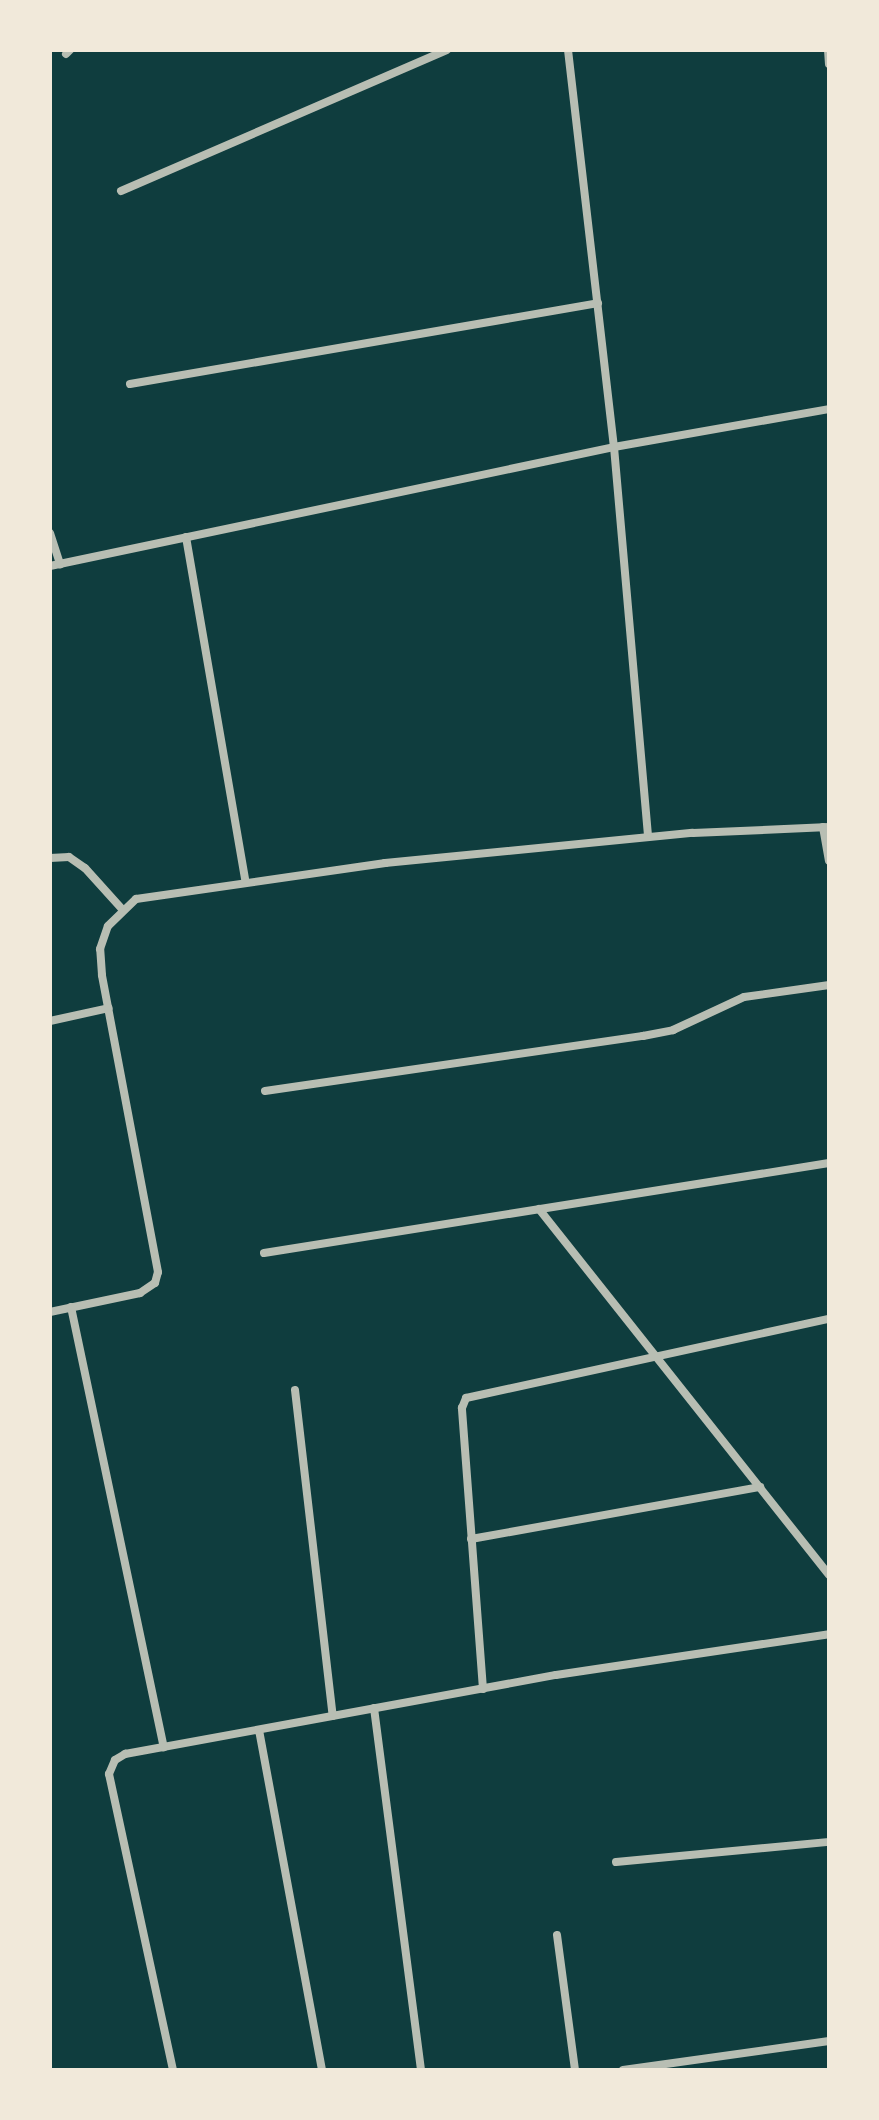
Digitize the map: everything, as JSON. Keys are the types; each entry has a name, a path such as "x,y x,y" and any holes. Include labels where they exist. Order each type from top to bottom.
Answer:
{"street":[{"path":"121,191 447,50"},
{"path":"568,50 614,447 648,837"},
{"path":"828,50 829,64"},
{"path":"130,384 598,303"},
{"path":"50,533 55,565 614,447 829,409"},
{"path":"186,537 246,883"},
{"path":"50,1312 140,1293 155,1283 158,1272 100,949 122,909 136,899 385,863 648,837 826,827 829,860"},
{"path":"50,858 69,857 85,868 122,909"},
{"path":"265,1091 643,1036 673,1030 744,997 829,985"},
{"path":"50,1021 109,1008"},
{"path":"264,1253 829,1163"},
{"path":"539,1209 829,1575"},
{"path":"71,1307 164,1747"},
{"path":"483,1689 462,1408 466,1398 654,1354 829,1319"},
{"path":"295,1390 333,1716"},
{"path":"471,1539 760,1487"},
{"path":"173,2070 109,1774 109,1766 125,1754 483,1689 829,1634"},
{"path":"374,1708 421,2070"},
{"path":"259,1730 322,2070"},
{"path":"616,1862 829,1842"},
{"path":"557,1935 575,2070"},
{"path":"623,2070 829,2041"}]}
